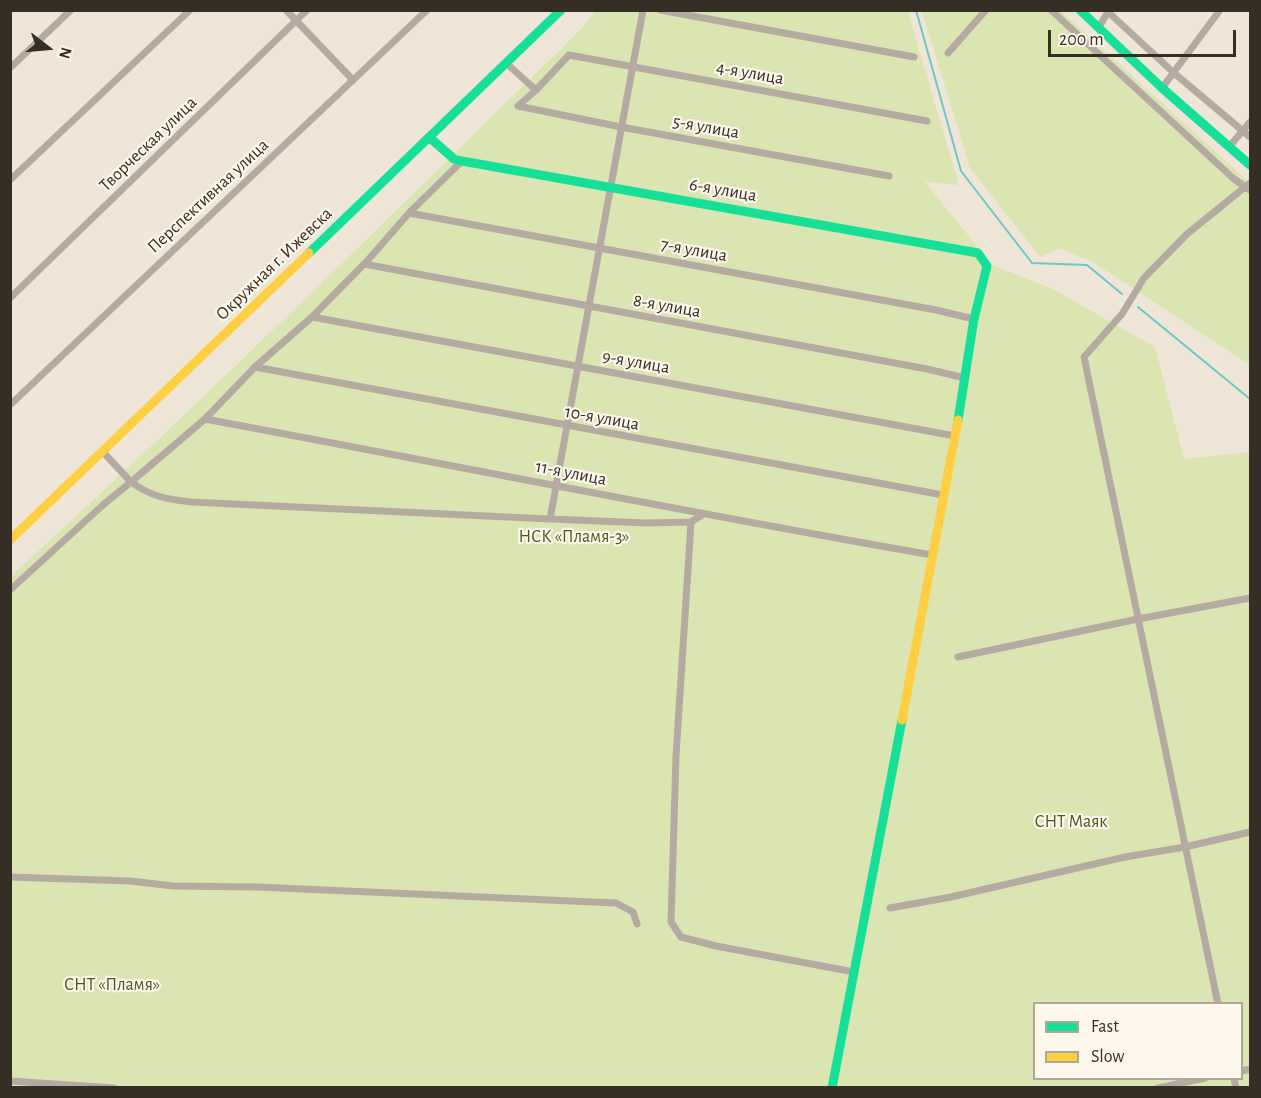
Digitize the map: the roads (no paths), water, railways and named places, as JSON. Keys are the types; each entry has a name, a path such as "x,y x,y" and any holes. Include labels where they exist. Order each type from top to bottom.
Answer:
{"street":[{"path":"10,68 71,10"},
{"path":"10,180 190,10"},
{"path":"286,10 353,81"},
{"name":"Творческая улица","path":"10,298 307,10"},
{"name":"Перспективная улица","path":"10,405 427,10"},
{"name":"Окружная г. Ижевска","path":"10,540 561,10"},
{"path":"550,519 643,10"},
{"path":"660,10 914,57"},
{"path":"948,53 986,10"},
{"path":"1051,10 1234,179 1249,187 1187,234 1144,278 1122,314 1084,357 1218,1002"},
{"path":"1080,10 1162,88 1251,165"},
{"path":"1162,88 1220,10"},
{"path":"1099,27 1108,11 1174,73 1251,137"},
{"name":"4-я улица","path":"536,90 569,55 927,121"},
{"path":"506,63 536,90"},
{"name":"5-я улица","path":"536,90 518,106 889,176"},
{"path":"1229,147 1251,122"},
{"path":"429,137 454,159 462,161"},
{"path":"10,590 104,504 205,418 255,368 312,317 364,264 409,213 462,161"},
{"name":"6-я улица","path":"462,161 978,253 987,266 974,319"},
{"name":"7-я улица","path":"409,213 936,310 974,319"},
{"name":"8-я улица","path":"364,264 965,378"},
{"name":"9-я улица","path":"312,317 956,436"},
{"path":"832,1088 956,436 974,319"},
{"name":"10-я улица","path":"255,368 943,495"},
{"name":"11-я улица","path":"205,418 702,515 932,555"},
{"path":"103,452 131,482 145,492 163,499 191,502 646,523 691,522 702,515"},
{"path":"691,522 676,756 671,922 681,937 716,946 854,972"},
{"path":"958,657 1251,598"},
{"path":"890,908 951,897 1125,857 1185,847 1251,832"},
{"path":"10,877 130,881 173,886 257,887 616,903 633,912 637,924"},
{"path":"1158,1088 1196,1080"},
{"path":"10,1081 114,1088"}],"waterway":[{"path":"916,10 961,171 1032,263 1087,265 1122,294"},
{"path":"1138,307 1250,399"}],"park label":[{"name":"НСК «Пламя-3»","path":"574,537"},
{"name":"СНТ Маяк","path":"1071,822"},
{"name":"СНТ «Пламя»","path":"112,985"}]}
